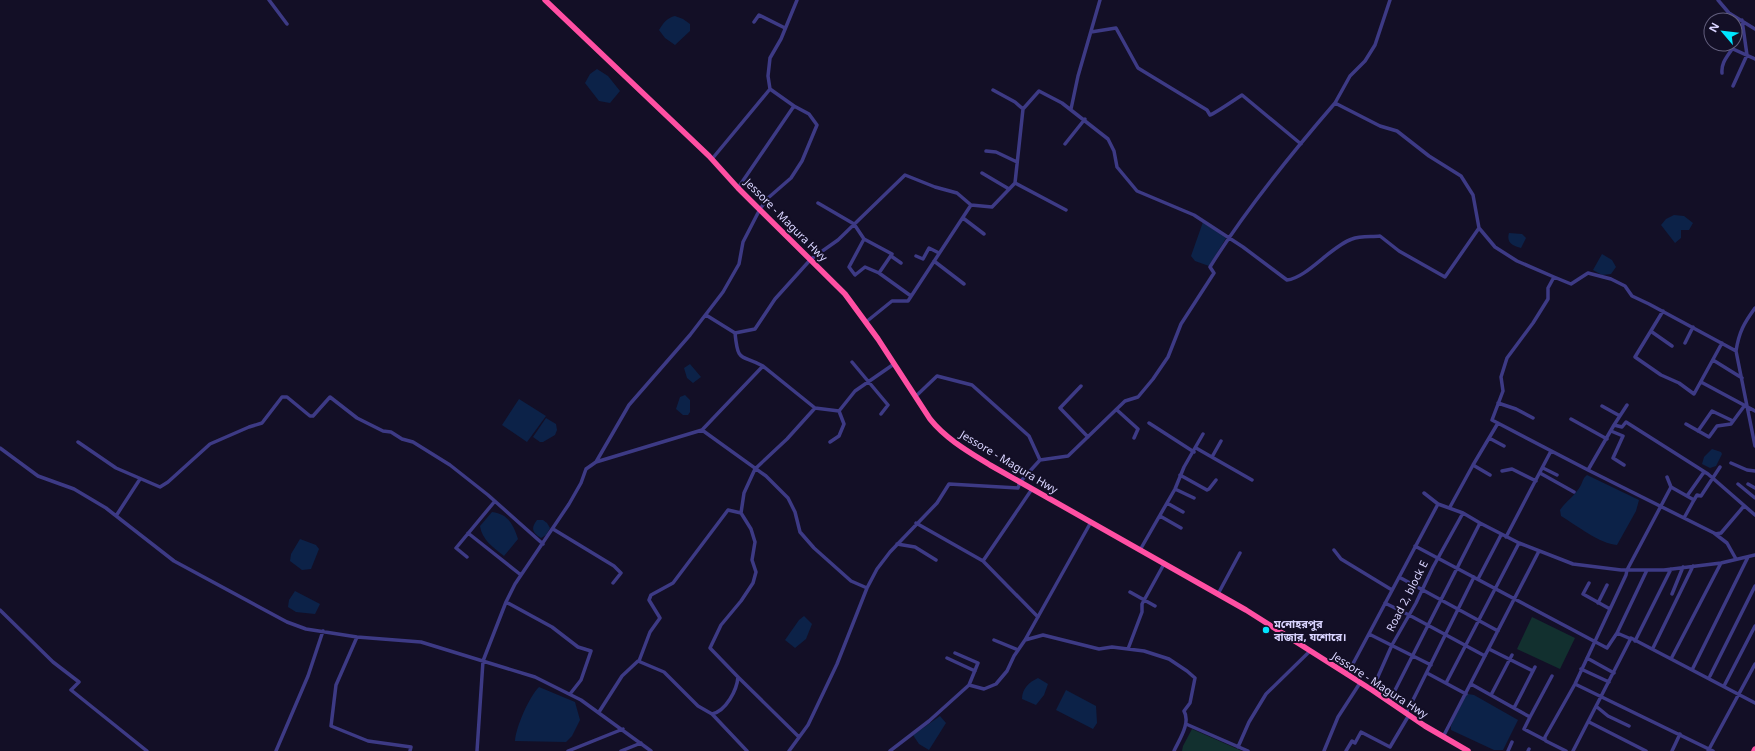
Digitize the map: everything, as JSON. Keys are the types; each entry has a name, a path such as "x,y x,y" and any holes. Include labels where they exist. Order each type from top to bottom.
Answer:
{"highway":[{"name":"Jessore - Magura Hwy","path":"545,0 712,160 738,188 845,294 866,322 915,397 938,428 954,442 1032,489 1218,594 1372,690 1443,737 1468,751"}],"street":[{"path":"269,0 287,24"},
{"path":"596,462 629,405 690,335 723,292 739,264 743,242 760,209 768,198 792,178 804,156 817,125 809,114 794,106 770,89 768,76 770,58 797,0"},
{"path":"1071,109 1078,76 1100,0"},
{"path":"789,751 808,725 837,664 867,588 877,569 916,523 937,503 949,484 1018,488 1020,482 1040,460 1068,456 1125,401 1138,397 1153,379 1168,357 1181,324 1214,273 1210,267 1229,237 1301,144 1335,103 1350,76 1365,61 1375,45 1390,0"},
{"path":"1718,0 1728,12"},
{"path":"754,22 759,15 764,16 785,28"},
{"path":"1743,21 1755,29"},
{"path":"1733,86 1748,55 1743,26"},
{"path":"1091,32 1116,28 1138,68 1207,110 1210,115 1214,114 1223,106 1242,95 1301,144"},
{"path":"1722,73 1724,62 1730,52"},
{"path":"1740,52 1755,59"},
{"path":"712,160 770,89"},
{"path":"993,90 1015,102 1023,109"},
{"path":"706,315 735,333 755,329 775,299 811,259 838,240 905,175 935,187 957,193 971,205 992,207 1015,183 1023,109 1040,91 1071,109 1108,139 1114,151 1118,167 1137,191 1194,215 1229,237 1287,280 1294,279 1324,256 1352,239 1380,236 1399,251 1445,277 1479,228"},
{"path":"1335,103 1380,126 1397,131 1429,156 1461,176 1473,195 1479,228 1495,247 1517,261 1571,284 1588,273 1611,279 1626,286 1632,296 1736,351"},
{"path":"738,188 794,106"},
{"path":"1065,144 1085,119"},
{"path":"986,151 996,152 1017,162"},
{"path":"982,173 1009,189"},
{"path":"1015,183 1066,210"},
{"path":"818,203 854,224 864,239 892,254 890,256 901,263"},
{"path":"866,322 892,301 908,301 971,205"},
{"path":"963,218 984,234"},
{"path":"864,239 849,267 855,276 865,266 879,273 911,296"},
{"path":"916,256 923,259 929,248 939,253"},
{"path":"879,273 890,256"},
{"path":"934,261 964,284"},
{"path":"1554,277 1548,288 1548,299 1533,323 1507,358 1501,377 1503,391 1492,420 1715,534 1727,543 1736,559"},
{"path":"1755,308 1744,323 1739,335 1736,351 1755,446"},
{"path":"1662,311 1635,357 1661,375 1679,383 1694,394 1722,343"},
{"path":"1685,343 1693,327"},
{"path":"1652,332 1672,346"},
{"path":"735,333 737,352 745,360 763,366 815,408 839,411"},
{"path":"1713,360 1742,378"},
{"path":"852,362 888,405 881,414"},
{"path":"839,411 855,391 894,364"},
{"path":"477,751 483,661 506,602 521,575 553,529 581,483 586,469 596,462 702,430 763,366"},
{"path":"915,397 937,376 972,385 1029,436 1040,460"},
{"path":"1701,382 1755,411"},
{"path":"1081,386 1060,408 1088,437"},
{"path":"78,442 116,468 160,487 168,482 210,444 249,427 262,424 282,397 287,396 310,416 313,416 330,397 357,418 383,431 391,432 402,440 413,442 450,465 495,501 543,544"},
{"path":"1498,403 1516,409 1533,418"},
{"path":"1588,470 1627,405"},
{"path":"1602,406 1620,416"},
{"path":"1686,424 1709,437 1717,426 1731,424 1746,406"},
{"path":"800,737 738,678 710,648 721,625 741,601 753,583 756,572 752,560 756,542 751,529 741,513 744,493 755,469 787,439 815,408"},
{"path":"1117,410 1138,428 1134,438"},
{"path":"830,442 839,436 844,424 839,411"},
{"path":"1698,431 1712,411 1733,421"},
{"path":"1571,419 1607,439"},
{"path":"1614,425 1622,427 1626,422 1704,472 1755,515"},
{"path":"1450,507 1472,465 1498,423"},
{"path":"1150,424 1252,480"},
{"path":"702,430 766,476 788,498 795,512 800,532 814,548 851,581 867,588"},
{"path":"1611,431 1623,436 1613,458 1624,465"},
{"path":"1140,550 1175,488 1180,475 1204,434"},
{"path":"1489,438 1504,446"},
{"path":"1212,457 1221,441"},
{"path":"0,448 38,476 74,489 106,508 174,561 287,622 306,629 357,637 421,642 536,677 570,694 598,712 651,751"},
{"path":"1506,537 1551,451"},
{"path":"1730,463 1747,470 1755,471"},
{"path":"1472,465 1490,475"},
{"path":"1684,518 1697,495 1701,496 1720,467"},
{"path":"1542,468 1557,475"},
{"path":"1502,471 1512,469 1536,481"},
{"path":"1687,496 1704,472"},
{"path":"1540,473 1574,492"},
{"path":"1180,475 1207,490 1216,480"},
{"path":"1667,477 1671,487 1694,500"},
{"path":"116,516 140,479"},
{"path":"1738,484 1755,498"},
{"path":"1748,484 1755,488"},
{"path":"1546,741 1545,737 1575,684 1627,570 1671,487"},
{"path":"1175,488 1194,498"},
{"path":"983,561 1032,489"},
{"path":"1424,493 1438,504 1450,507 1463,513 1480,524 1519,544 1573,564 1627,570 1671,569 1721,563 1755,555"},
{"path":"468,557 456,548 495,501"},
{"path":"1167,503 1184,512"},
{"path":"1347,675 1438,504"},
{"path":"1715,534 1721,533 1744,506"},
{"path":"598,712 622,676 639,661 650,632 660,618 649,600 651,595 673,583 728,510 741,513"},
{"name":"Road 2, block E","path":"1372,690 1392,645 1463,513"},
{"path":"1160,516 1180,528"},
{"path":"969,685 984,689 996,684 1007,671 1091,522"},
{"path":"916,523 983,561 1038,617"},
{"path":"1389,702 1480,524"},
{"path":"553,529 607,562 622,573 613,583"},
{"path":"468,533 521,575"},
{"path":"1346,751 1352,741 1355,743 1361,732 1390,747 1459,610 1501,535"},
{"path":"897,544 915,547 936,560"},
{"path":"1446,683 1519,544"},
{"path":"1415,546 1607,648 1617,633 1647,570"},
{"path":"1334,550 1341,559 1392,590"},
{"path":"1443,737 1540,551"},
{"path":"1218,594 1240,553"},
{"path":"1692,670 1748,557"},
{"path":"1672,658 1721,563"},
{"path":"1128,649 1142,612 1142,604 1164,564"},
{"path":"1653,648 1694,566"},
{"path":"1672,594 1683,567"},
{"path":"1635,641 1671,569"},
{"path":"1399,577 1498,631"},
{"path":"1589,583 1583,594 1610,609"},
{"path":"1598,603 1607,585"},
{"path":"1710,676 1755,586"},
{"path":"1130,592 1155,606"},
{"path":"506,602 552,627 578,647 591,651 581,680 570,694"},
{"path":"1385,603 1485,656"},
{"path":"0,610 53,662 79,682 71,690 147,751"},
{"path":"1724,686 1755,626"},
{"path":"276,751 308,676 323,631"},
{"path":"1617,633 1755,703"},
{"path":"1369,634 1431,665"},
{"path":"1025,640 1043,635 1099,649 1112,647 1144,651 1169,659 1187,671 1194,678 1190,703 1184,711 1186,715 1186,724 1174,751"},
{"path":"357,637 336,685 331,726 368,740 411,747 410,751"},
{"path":"1573,751 1631,639"},
{"path":"994,640 1018,650"},
{"path":"1489,649 1510,660 1534,669 1514,708"},
{"path":"1238,747 1249,722 1266,694 1310,651"},
{"path":"890,751 929,721 969,685 978,663 955,653"},
{"path":"1491,695 1512,654"},
{"path":"947,658 975,671"},
{"path":"1587,658 1614,673"},
{"path":"639,661 664,672 698,706 712,714 747,751"},
{"path":"1708,750 1755,664"},
{"path":"1611,666 1616,668"},
{"path":"1581,669 1609,682"},
{"path":"1427,673 1466,694"},
{"path":"1552,676 1524,729 1566,751"},
{"path":"712,714 717,713 729,699 737,686 738,678"},
{"path":"1324,751 1338,717 1360,683"},
{"path":"1470,684 1530,717"},
{"path":"1575,684 1680,734 1708,750 1713,751"},
{"path":"1597,707 1608,716 1629,726"},
{"path":"1589,722 1646,751"},
{"path":"1186,724 1248,751"},
{"path":"568,751 623,729"},
{"path":"1672,751 1680,734"},
{"path":"1508,751 1512,742"},
{"path":"621,751 641,743"}],"green space":[{"path":"1532,617 1575,638 1560,669 1517,649"},
{"path":"1192,729 1242,751 1182,751"}],"water":[{"path":"675,16 690,24 690,31 675,45 665,38 659,30 666,21"},
{"path":"597,69 608,76 620,91 610,103 599,101 585,83 590,74"},
{"path":"1674,215 1684,216 1693,223 1689,230 1681,230 1681,238 1675,243 1661,225 1666,219"},
{"path":"1203,222 1226,238 1209,266 1195,261 1191,256"},
{"path":"1509,233 1522,234 1526,238 1521,248 1509,242"},
{"path":"1602,254 1612,260 1616,267 1611,274 1602,275 1593,270"},
{"path":"690,364 701,377 693,383 687,378 684,368"},
{"path":"685,395 690,400 690,412 688,415 683,415 676,409 680,397"},
{"path":"519,399 546,416 527,442 502,425"},
{"path":"546,418 556,424 557,430 555,435 543,442 540,442 533,437"},
{"path":"1712,449 1721,452 1722,454 1716,466 1710,468 1702,464 1704,457"},
{"path":"1587,475 1639,500 1636,511 1617,545 1610,544 1596,538 1561,516 1560,510 1576,492"},
{"path":"492,512 506,517 512,524 518,539 504,556 489,543 481,531 480,526"},
{"path":"537,520 543,520 550,528 546,535 541,538 533,530"},
{"path":"300,539 316,545 319,549 311,569 302,570 290,561 291,554"},
{"path":"295,591 320,604 315,614 296,612 288,607 289,600"},
{"path":"804,616 812,624 806,639 795,648 785,640 799,620"},
{"path":"1038,678 1048,684 1044,695 1036,705 1022,699 1022,695 1027,686"},
{"path":"539,687 575,702 580,720 572,736 566,742 515,741 524,712 531,698"},
{"path":"1066,690 1096,706 1097,723 1093,729 1056,710"},
{"path":"1468,694 1474,695 1518,720 1503,750 1494,750 1451,730 1451,726 1459,705"},
{"path":"940,716 946,723 929,750 919,744 913,735"}],"place":[{"name":"ম‌ন‌োহরপুর বাজার, যশ‌োরে।","path":"1266,630"}]}
